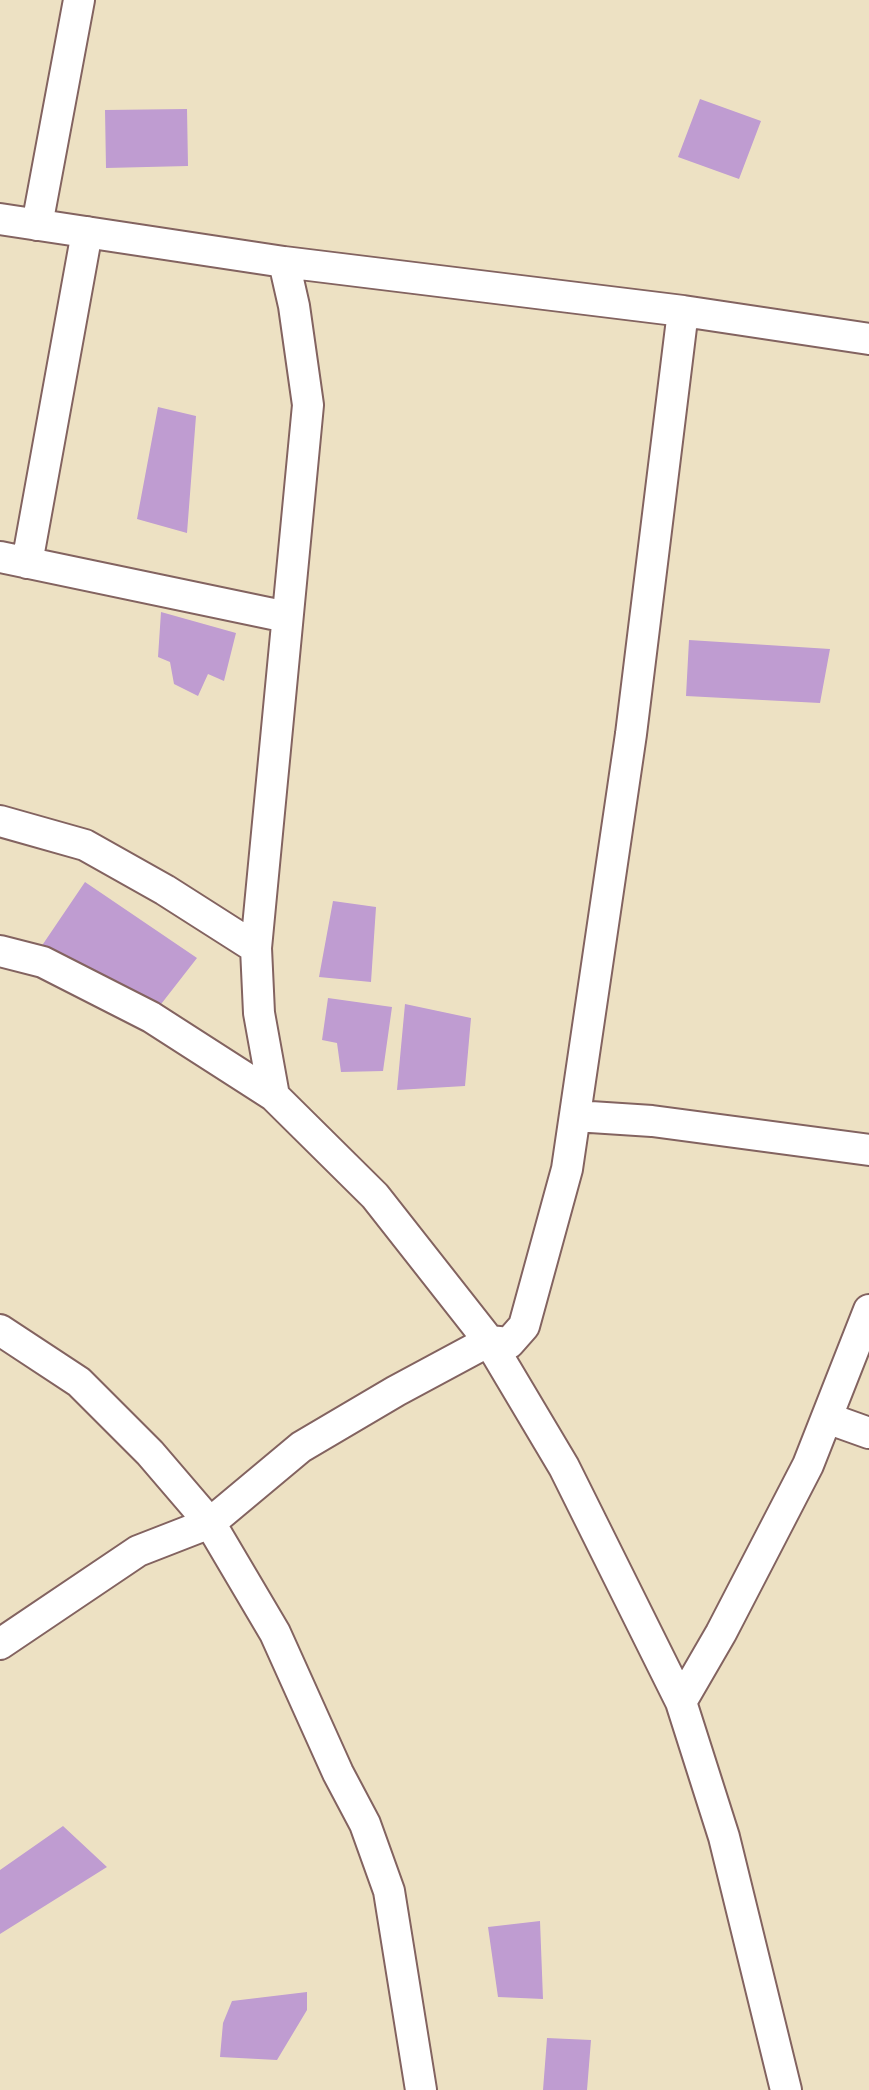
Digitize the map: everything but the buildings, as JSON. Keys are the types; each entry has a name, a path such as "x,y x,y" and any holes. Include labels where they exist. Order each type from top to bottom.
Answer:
{"street":[{"path":"37,225 79,0"},
{"path":"0,219 284,262 683,311 869,339"},
{"path":"87,232 14,560 287,617"},
{"path":"274,1096 259,1013 256,948 308,405 294,306 284,262"},
{"path":"0,1644 138,1551 210,1523 301,1447 489,1341 509,1343 524,1326 567,1169 631,734 683,311"},
{"path":"0,821 85,845 165,890 256,948"},
{"path":"0,951 43,962 151,1017 274,1096 375,1196 489,1341 564,1467 681,1702 724,1837 786,2090"},
{"path":"575,1116 652,1121 869,1150"},
{"path":"681,1702 721,1633 808,1465 869,1310"},
{"path":"0,1330 79,1382 150,1453 210,1523 275,1633 338,1773 365,1824 389,1891 421,2090"},
{"path":"827,1418 869,1433"}]}
